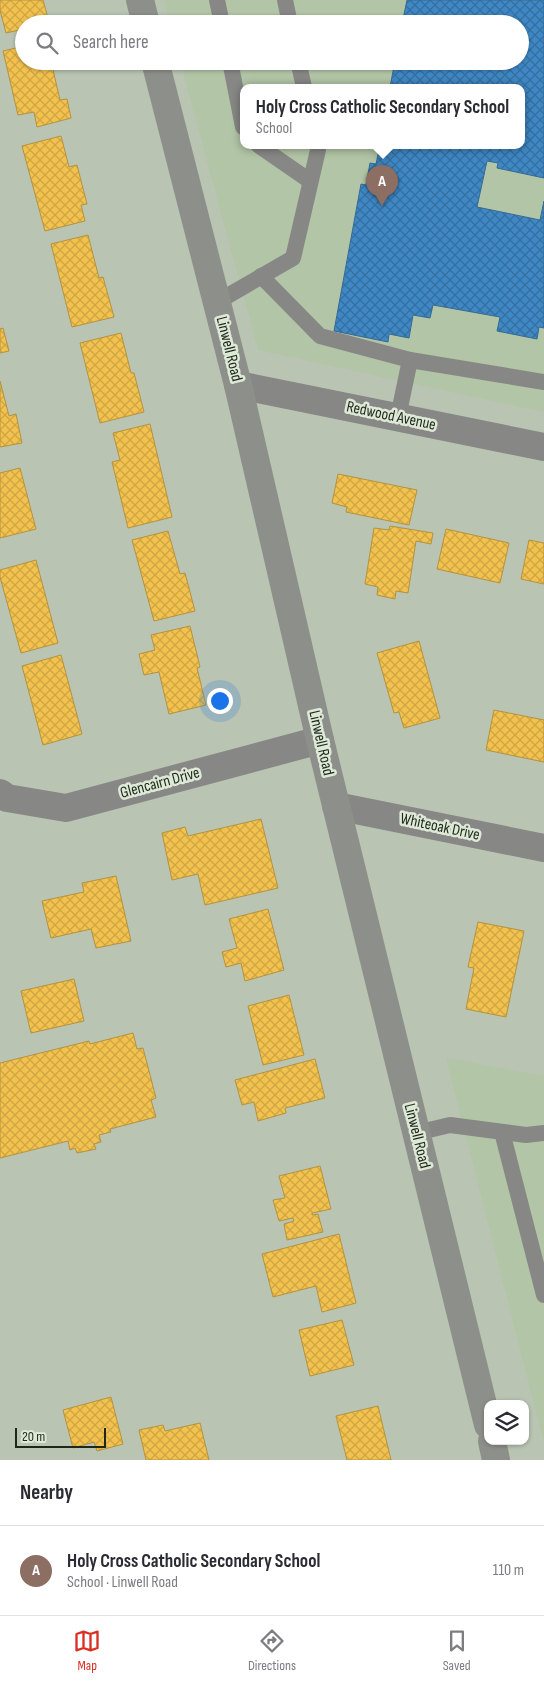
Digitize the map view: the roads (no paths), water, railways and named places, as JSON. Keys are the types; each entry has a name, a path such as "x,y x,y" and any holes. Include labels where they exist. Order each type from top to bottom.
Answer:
{"main road":[{"path":"140,0 144,15"},
{"name":"Linwell Road","path":"157,70 238,385 320,740 484,1408"},
{"path":"493,1445 496,1460"}],"street":[{"name":"Redwood Avenue","path":"238,385 544,447"},
{"name":"Glencairn Drive","path":"0,793 7,798 66,808 320,740"},
{"name":"Whiteoak Drive","path":"336,806 544,848"}],"lane":[{"path":"217,0 220,15"},
{"path":"285,0 288,15"},
{"path":"232,70 240,111"},
{"path":"300,70 303,84"},
{"path":"264,149 310,181"},
{"path":"217,302 293,258 318,149"},
{"path":"261,276 320,336 410,360 544,382"},
{"path":"398,417 410,360"},
{"path":"416,1133 450,1125 526,1135 544,1133"},
{"path":"502,1132 544,1295"}],"place":[{"name":"Holy Cross Catholic Secondary School","path":"382,206"}]}
